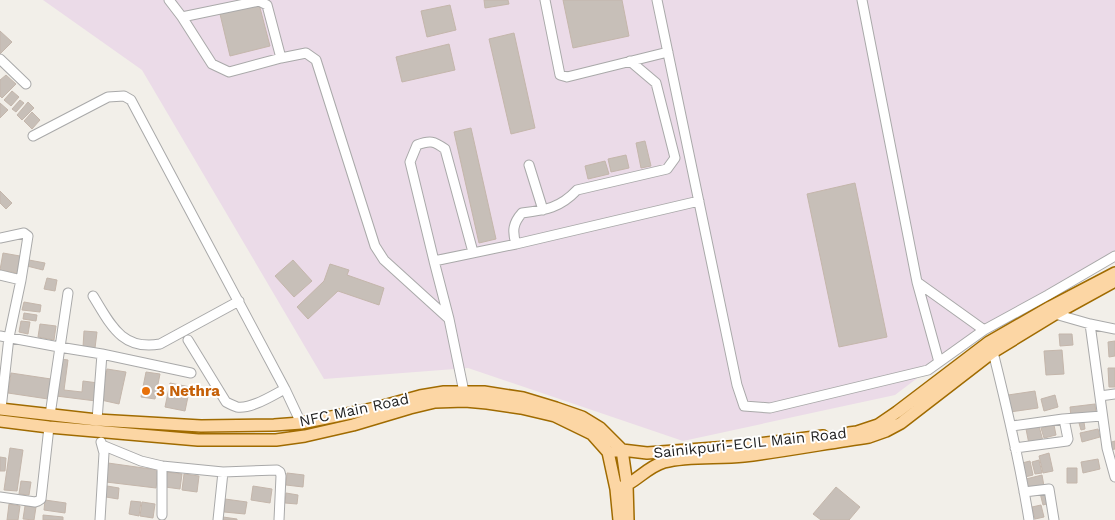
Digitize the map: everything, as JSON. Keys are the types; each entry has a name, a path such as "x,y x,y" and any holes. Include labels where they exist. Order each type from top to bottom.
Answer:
{"main road":[{"name":"Sainikpuri-ECIL Main Road","path":"608,452 622,450 647,453 742,446 856,432 878,425 989,342 1115,273"},
{"name":"Sainikpuri-ECIL Main Road","path":"621,487 662,462 680,458 742,456 868,437 886,431 901,422 992,352 1115,281"},
{"name":"NFC Main Road","path":"0,409 97,420 201,426 274,425 301,423 444,392 484,392 523,398 582,417 600,428 622,450"},
{"name":"NFC Main Road","path":"0,422 49,428 198,440 276,440 305,436 353,425 435,402 466,401 521,408 555,416 592,434 608,452"},
{"path":"619,520 622,450"},
{"path":"608,452 621,487 628,520"}],"street":[{"path":"169,0 212,64 229,72 306,53 316,60 375,246 384,260 449,319"},
{"path":"545,0 560,75 567,77 668,52"},
{"path":"657,0 737,386 744,406 770,408 928,370 984,330 1115,256"},
{"path":"862,0 917,282 939,362"},
{"path":"182,17 259,1 266,5 281,58"},
{"path":"0,59 26,84"},
{"path":"516,244 514,236 515,221 522,213 557,206 569,199 577,190 667,169 675,158 656,83 630,61"},
{"path":"33,136 108,97 124,96 131,100 285,389 301,423"},
{"path":"464,392 449,319 410,162 417,144 436,142 445,148 473,252"},
{"path":"529,165 543,210"},
{"path":"434,261 516,244 699,201"},
{"path":"0,238 24,233 28,236 21,280 5,336 0,409"},
{"path":"0,275 21,280"},
{"path":"917,282 984,330"},
{"path":"50,415 68,292"},
{"path":"93,296 117,332 127,340 150,346 160,344 238,301"},
{"path":"1055,314 1115,329"},
{"path":"1090,324 1107,448 1114,473"},
{"path":"5,336 191,373"},
{"path":"188,340 226,402 244,407 256,404 285,389"},
{"path":"992,352 1012,426 1029,520"},
{"path":"97,420 102,354"},
{"path":"1100,396 1115,394"},
{"path":"1012,426 1102,416"},
{"path":"1015,448 1067,441 1064,419"},
{"path":"0,497 36,502 41,498 49,428"},
{"path":"99,432 104,453 100,520"},
{"path":"102,445 141,461 162,466 223,472 276,470 280,472 281,476 279,520"},
{"path":"162,466 162,515"},
{"path":"218,520 223,472"},
{"path":"1024,492 1049,489 1054,520"}],"shaded area":[{"path":"43,0 1115,0 1115,256 961,345 895,395 683,441 468,368 324,379 142,70"}],"building":[{"path":"484,0 508,0 509,4 485,8"},
{"path":"563,0 622,0 629,36 573,48"},
{"path":"259,4 270,46 230,56 220,14"},
{"path":"450,5 456,30 427,37 421,11"},
{"path":"0,31 12,42 0,54"},
{"path":"514,33 535,128 511,134 489,39"},
{"path":"449,44 455,70 402,82 396,57"},
{"path":"6,75 16,84 2,98 0,96 0,80"},
{"path":"12,91 19,97 11,106 4,100"},
{"path":"20,100 24,103 16,112 12,109"},
{"path":"28,102 34,108 22,120 17,115"},
{"path":"0,103 8,110 0,118"},
{"path":"32,112 40,120 32,129 24,121"},
{"path":"471,128 496,239 479,243 454,132"},
{"path":"645,141 651,166 641,168 636,143"},
{"path":"626,155 629,168 611,172 608,159"},
{"path":"605,161 609,174 588,179 585,166"},
{"path":"855,183 887,337 839,347 807,194"},
{"path":"0,191 12,203 6,209 0,203"},
{"path":"3,253 20,256 17,273 0,270"},
{"path":"29,260 45,263 43,270 27,266"},
{"path":"293,260 312,281 294,297 275,276"},
{"path":"330,264 349,270 347,275 384,288 379,305 338,291 308,319 297,307 324,281"},
{"path":"47,278 57,280 55,291 44,289"},
{"path":"24,302 41,305 40,312 22,310"},
{"path":"24,313 37,315 36,321 23,319"},
{"path":"21,321 30,322 28,334 19,332"},
{"path":"40,324 56,326 54,340 38,337"},
{"path":"84,331 97,332 95,348 83,347"},
{"path":"1059,334 1072,334 1073,345 1060,346"},
{"path":"1115,341 1115,356 1109,357 1108,342"},
{"path":"1062,350 1064,374 1046,375 1044,351"},
{"path":"61,359 68,360 64,390 82,392 83,381 98,383 96,401 56,396"},
{"path":"1108,368 1115,368 1115,387 1109,387"},
{"path":"107,369 126,372 119,404 101,400"},
{"path":"146,372 160,374 155,399 141,397"},
{"path":"11,373 51,379 48,399 8,393"},
{"path":"170,383 190,387 185,411 165,407"},
{"path":"1035,391 1038,408 1010,412 1008,395"},
{"path":"1055,395 1058,407 1044,411 1041,399"},
{"path":"1095,404 1096,414 1071,417 1070,407"},
{"path":"1084,422 1085,429 1081,430 1079,423"},
{"path":"1054,425 1056,435 1044,438 1041,428"},
{"path":"1039,426 1043,441 1029,444 1026,429"},
{"path":"1098,429 1100,437 1082,442 1080,433"},
{"path":"1115,441 1115,449 1110,450 1108,443"},
{"path":"10,448 23,450 17,491 4,490"},
{"path":"1049,453 1053,471 1043,473 1039,456"},
{"path":"0,457 6,458 5,471 0,471"},
{"path":"1098,459 1100,469 1083,473 1081,462"},
{"path":"1039,460 1042,473 1035,474 1032,462"},
{"path":"1030,461 1033,475 1025,477 1022,463"},
{"path":"108,463 158,470 156,488 106,482"},
{"path":"1067,468 1077,468 1077,483 1067,483"},
{"path":"167,472 182,474 180,489 165,487"},
{"path":"287,473 304,475 303,487 286,485"},
{"path":"184,474 199,476 197,492 182,490"},
{"path":"1042,475 1044,486 1028,490 1026,479"},
{"path":"21,481 31,482 29,495 19,494"},
{"path":"107,486 119,488 118,499 106,497"},
{"path":"253,486 272,489 270,503 251,500"},
{"path":"836,487 860,507 849,520 821,520 813,514"},
{"path":"1047,491 1050,503 1043,505 1040,493"},
{"path":"286,493 298,495 297,504 285,503"},
{"path":"225,499 247,502 245,514 224,512"},
{"path":"45,500 66,503 65,513 44,510"},
{"path":"131,501 141,502 139,516 129,514"},
{"path":"142,502 155,504 153,518 140,516"},
{"path":"9,504 20,506 18,520 7,520"},
{"path":"1041,505 1044,517 1035,519 1032,507"},
{"path":"25,506 36,507 34,520 23,519"},
{"path":"43,515 63,517 63,520 43,520"},
{"path":"223,517 237,519 237,520 222,520"}],"place":[{"name":"3 Nethra","path":"146,391"}]}
